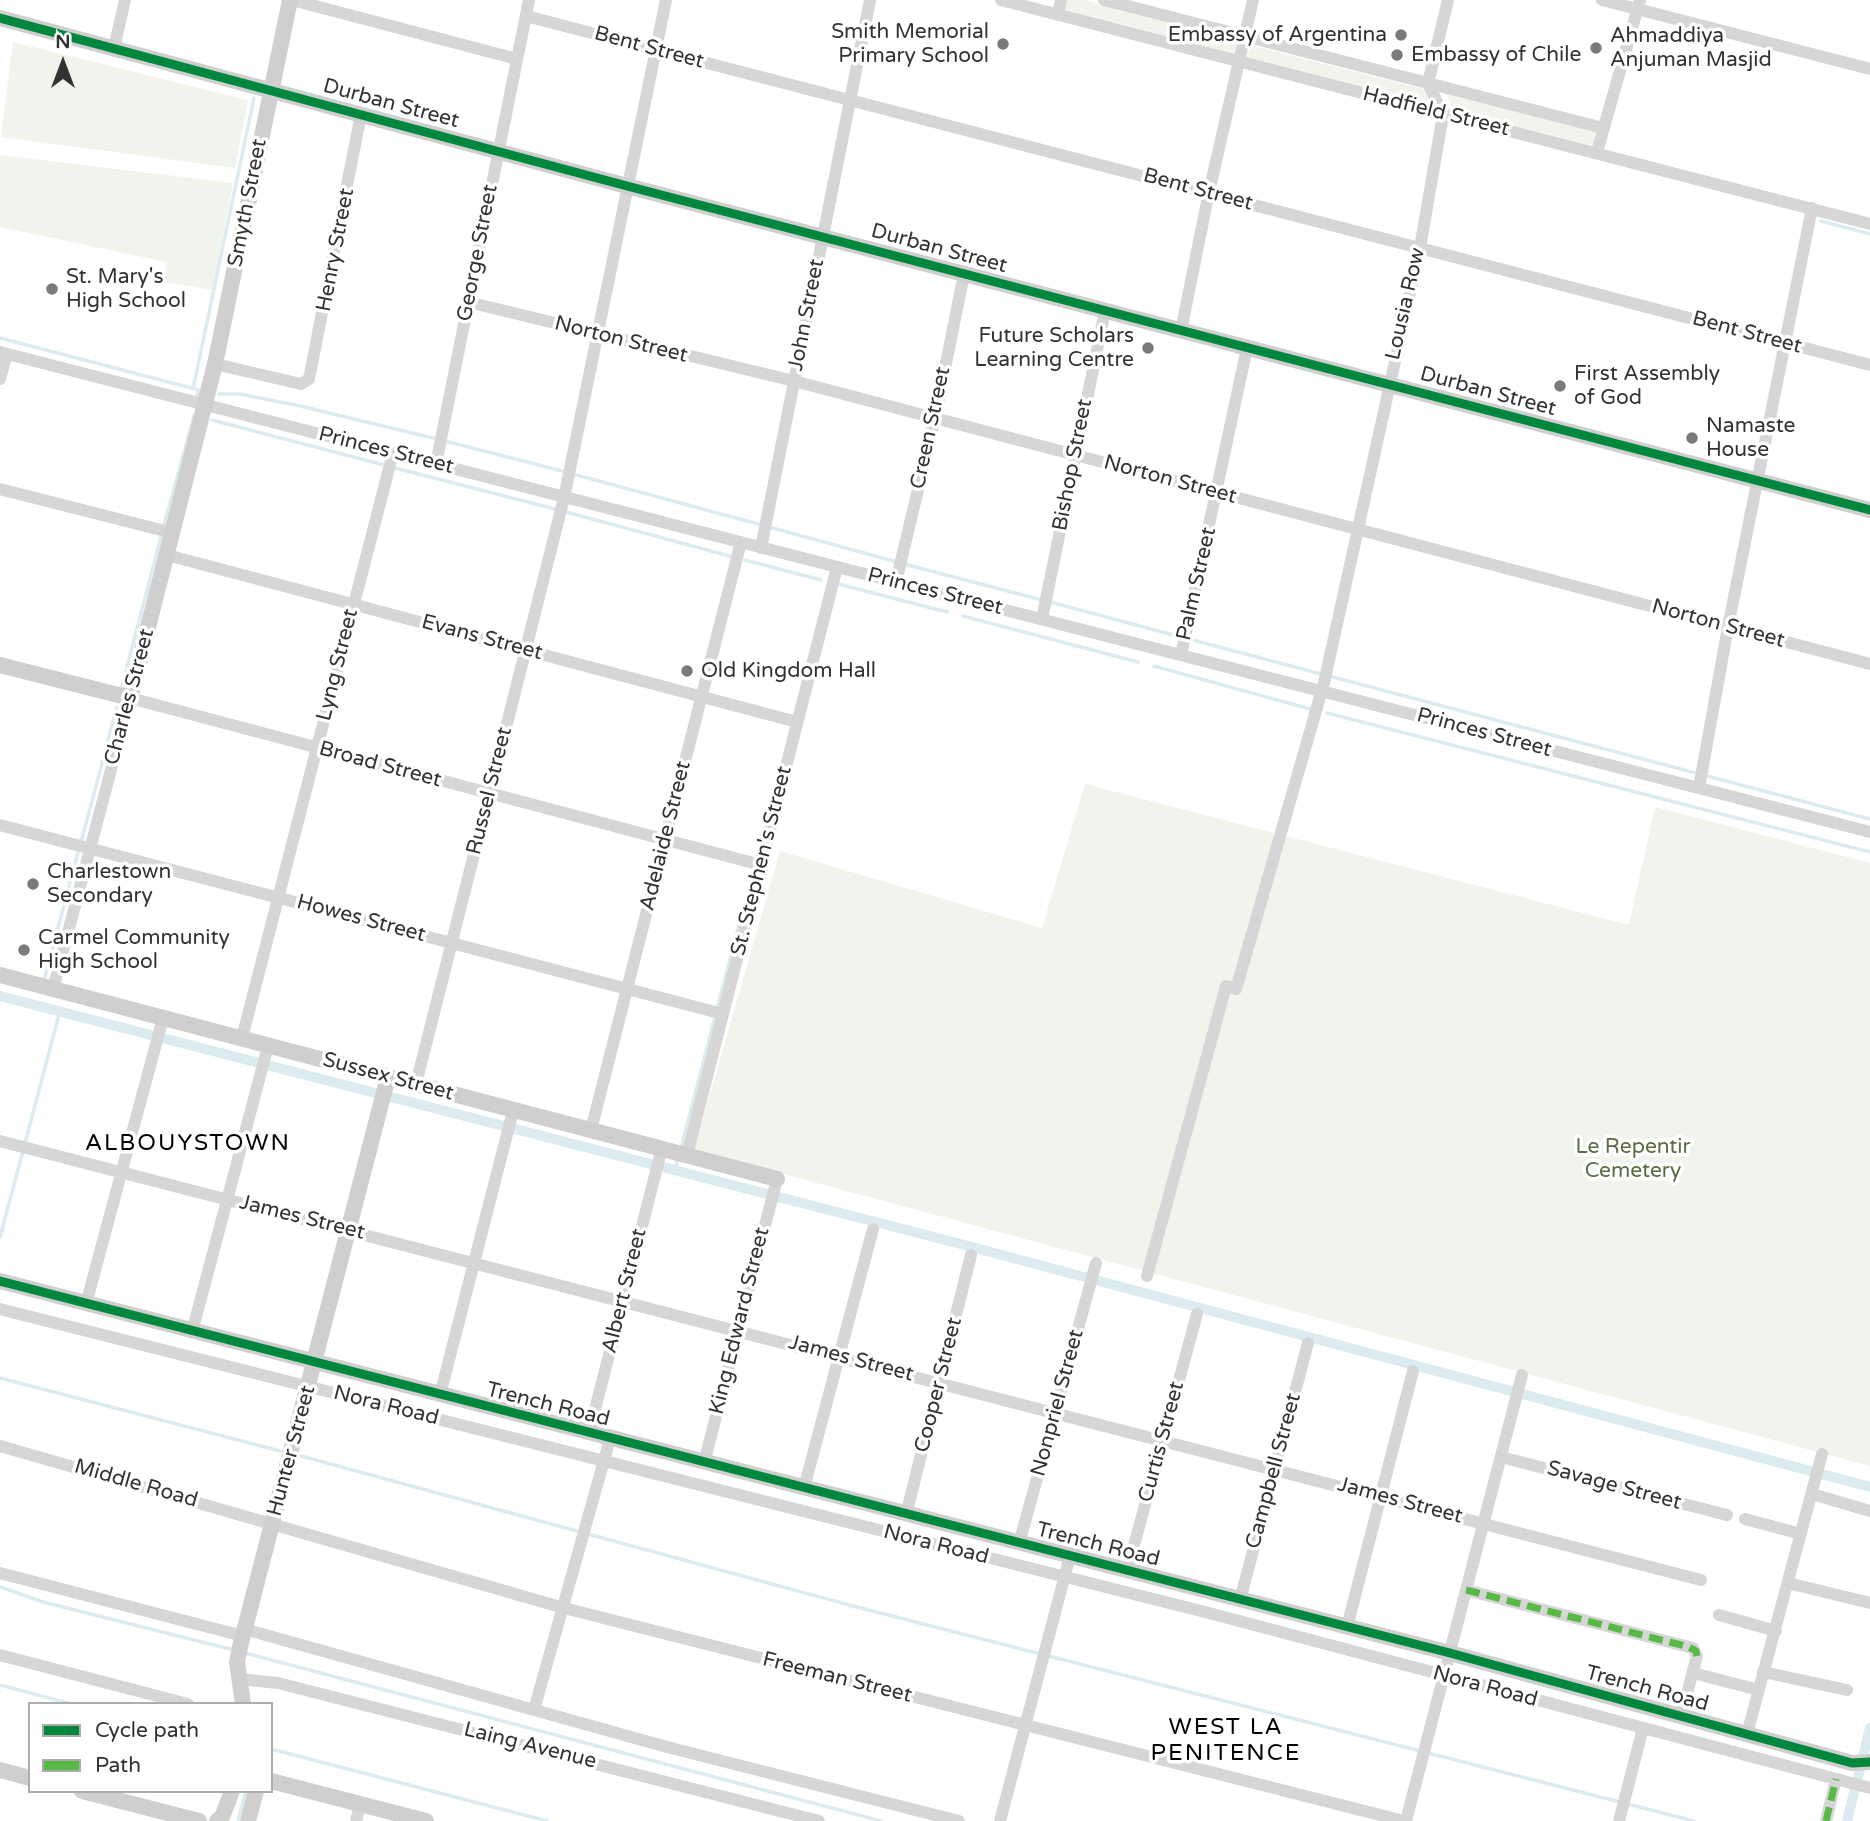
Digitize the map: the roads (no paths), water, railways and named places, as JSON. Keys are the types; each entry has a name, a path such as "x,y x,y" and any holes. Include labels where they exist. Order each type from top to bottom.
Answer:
{"street":[{"path":"114,48 125,0"},
{"path":"291,0 517,59"},
{"name":"Smyth Street","path":"206,405 291,0"},
{"name":"George Street","path":"436,464 529,0"},
{"name":"Russel Street","path":"416,1084 564,498 666,0"},
{"name":"John Street","path":"761,548 870,0"},
{"name":"Hadfield Street","path":"1002,0 1870,224"},
{"path":"1058,15 1062,0"},
{"name":"Hadfield Street","path":"1104,0 1603,128"},
{"path":"1181,331 1209,192 1253,0"},
{"path":"1443,115 1428,83 1448,0"},
{"path":"1602,0 1638,5 1870,69"},
{"path":"1597,152 1638,5"},
{"name":"Bent Street","path":"526,16 1870,365"},
{"name":"Durban Street","path":"0,18 627,186 1870,510"},
{"name":"Henry Street","path":"215,365 304,383 310,376 361,114"},
{"name":"Lousia Row","path":"1147,1276 1226,986 1236,989 1323,687 1420,248 1443,115"},
{"path":"1699,788 1728,626 1812,208"},
{"name":"Creen Street","path":"898,577 935,418 964,274"},
{"name":"Norton Street","path":"468,302 935,418 1870,664"},
{"name":"Bishop Street","path":"1043,615 1105,311"},
{"name":"Palm Street","path":"1182,651 1247,348"},
{"path":"0,379 3,353"},
{"name":"Princes Street","path":"3,353 836,567 898,577 1870,832"},
{"name":"Charles Street","path":"53,989 206,405"},
{"name":"Lyng Street","path":"242,1038 393,453"},
{"path":"0,489 173,533"},
{"name":"Adelaide Street","path":"591,1130 741,542"},
{"name":"Evans Street","path":"167,555 797,722"},
{"name":"St. Stephen's Street","path":"687,1155 836,567"},
{"name":"Broad Street","path":"0,665 761,865"},
{"name":"Howes Street","path":"0,824 723,1014"},
{"name":"Sussex Street","path":"0,975 162,1022 242,1038 267,1050 387,1082 416,1084 776,1179"},
{"path":"86,1304 162,1022"},
{"path":"192,1332 267,1050"},
{"name":"Hunter Street","path":"243,1702 239,1679 241,1644 316,1364 387,1082"},
{"path":"440,1395 471,1262 513,1111"},
{"name":"James Street","path":"0,1141 350,1229 1701,1580"},
{"name":"Albert Street","path":"589,1433 662,1149"},
{"name":"King Edward Street","path":"704,1463 776,1179"},
{"path":"804,1488 873,1229"},
{"name":"Cooper Street","path":"906,1515 971,1255"},
{"name":"Nonpriel Street","path":"1020,1544 1096,1263"},
{"name":"Trench Road","path":"0,1281 1450,1653 1852,1763 1870,1762"},
{"name":"Nora Road","path":"0,1308 1064,1578 1870,1788"},
{"name":"Curtis Street","path":"1127,1571 1197,1314"},
{"name":"Campbell Street","path":"1241,1600 1308,1343"},
{"path":"1347,1627 1413,1371"},
{"path":"1405,1821 1521,1378"},
{"path":"534,1710 610,1439"},
{"name":"Middle Road","path":"0,1446 273,1522"},
{"path":"1747,1734 1822,1454"},
{"name":"Savage Street","path":"1501,1457 1727,1516"},
{"path":"1811,1494 1870,1511"},
{"path":"1745,1519 1801,1534"},
{"name":"Freeman Street","path":"273,1522 564,1608 1405,1821"},
{"path":"1000,1821 1070,1556"},
{"path":"0,1573 241,1644 534,1710 680,1751 959,1821"},
{"path":"1788,1583 1870,1603"},
{"path":"1466,1590 1689,1647 1697,1653 1681,1716"},
{"path":"1719,1615 1776,1631"},
{"path":"0,1655 180,1702"},
{"path":"1763,1672 1847,1690"},
{"path":"1693,1673 1759,1690"},
{"name":"Laing Avenue","path":"239,1679 278,1683 819,1821"},
{"path":"1619,1821 1643,1728"},
{"path":"0,1770 28,1777"},
{"path":"1826,1821 1836,1779"},
{"path":"273,1782 426,1821"},
{"path":"90,1793 199,1821"},
{"path":"218,1821 231,1793"},
{"path":"248,1821 255,1793"},
{"path":"356,1821 360,1804"}],"waterway":[{"path":"193,389 254,98"},
{"path":"1821,221 1870,234"},
{"path":"0,338 199,390 197,396"},
{"path":"219,394 239,394 296,405 437,439"},
{"path":"164,525 194,416"},
{"path":"212,420 384,465"},
{"path":"445,441 566,472"},
{"path":"395,468 555,509"},
{"path":"573,474 762,525"},
{"path":"566,512 733,557"},
{"path":"769,527 897,562"},
{"path":"121,690 162,533"},
{"path":"745,560 821,580"},
{"path":"904,564 1042,600"},
{"path":"838,584 947,612"},
{"path":"1050,602 1181,637"},
{"path":"963,616 1138,662"},
{"path":"1189,639 1870,819"},
{"path":"1154,666 1310,709"},
{"path":"81,842 117,707"},
{"path":"1327,713 1870,852"},
{"path":"45,977 78,852"},
{"path":"717,1009 745,902"},
{"path":"0,996 957,1243 1870,1487"},
{"path":"25,1143 60,1011"},
{"path":"681,1148 715,1017"},
{"path":"0,1237 23,1151"},
{"path":"675,1170 678,1159"},
{"path":"0,1378 284,1452"},
{"path":"301,1456 853,1606 1694,1821"},
{"path":"0,1587 43,1602 234,1650"},
{"path":"245,1653 881,1821"},
{"path":"0,1685 64,1702"},
{"path":"1847,1821 1870,1728"},
{"path":"273,1750 547,1821"},
{"path":"238,1821 245,1793"}],"place":[{"name":"Embassy of Argentina","path":"1401,35"},
{"name":"Smith Memorial Primary School","path":"1003,44"},
{"name":"Ahmaddiya Anjuman Masjid","path":"1596,48"},
{"name":"Embassy of Chile","path":"1397,55"},
{"name":"St. Mary's High School","path":"52,289"},
{"name":"Future Scholars Learning Centre","path":"1148,348"},
{"name":"First Assembly of God","path":"1560,386"},
{"name":"Namaste House","path":"1692,438"},
{"name":"Old Kingdom Hall","path":"687,671"},
{"name":"Charlestown Secondary","path":"33,884"},
{"name":"Carmel Community High School","path":"24,950"}],"district":[{"name":"ALBOUYSTOWN","path":"188,1144"},
{"name":"WEST LA PENITENCE","path":"1226,1741"}],"park label":[{"name":"Le Repentir Cemetery","path":"1633,1159"}]}
